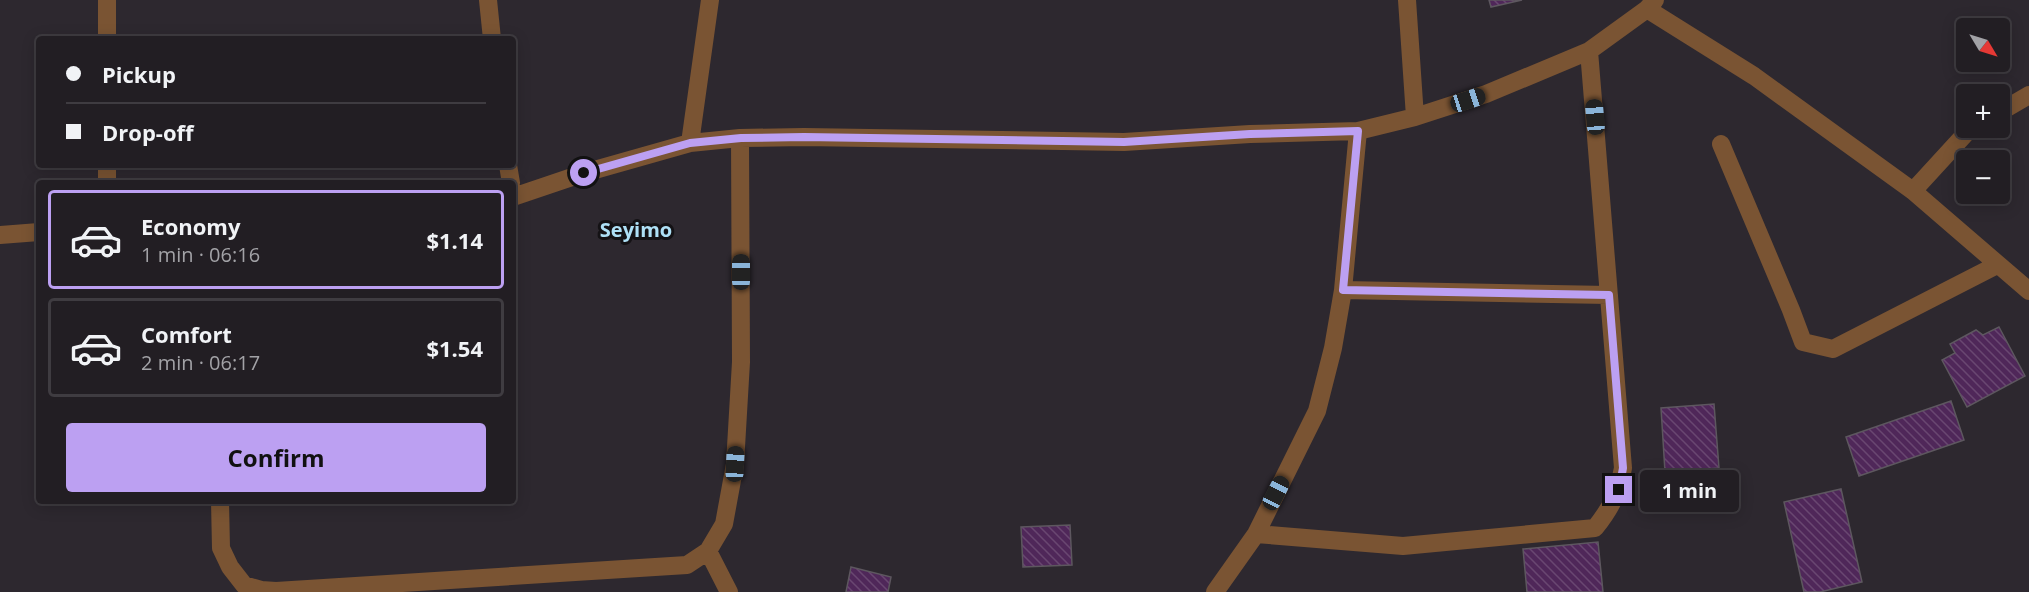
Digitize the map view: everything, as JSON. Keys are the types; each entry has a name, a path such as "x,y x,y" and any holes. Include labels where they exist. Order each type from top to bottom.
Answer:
{"street":[{"path":"107,0 107,36"},
{"path":"488,0 492,36"},
{"path":"690,143 710,0"},
{"path":"1407,0 1415,117"},
{"path":"516,196 584,173 690,143 741,138 1124,142 1250,134 1358,131 1415,117 1486,94 1589,51 1651,4 1913,191 2029,291"},
{"path":"1256,534 1403,546 1595,528 1610,509 1619,490 1623,468 1589,51"},
{"path":"2010,106 2029,95"},
{"path":"1215,592 1256,534 1317,411 1333,348 1343,290 1358,131"},
{"path":"220,504 221,548 230,567 244,585 261,590 461,586 687,565 708,551 724,524 735,464 741,362 741,138"},
{"path":"1913,191 1962,138"},
{"path":"1720,144 1803,342 1833,349 1997,265"},
{"path":"0,235 36,232"},
{"path":"1343,290 1609,295"},
{"path":"708,551 729,592"}],"building":[{"path":"1489,0 1522,0 1491,7"},
{"path":"1999,327 2025,376 1967,407 1942,360 1955,353 1950,344 1976,330 1983,335"},
{"path":"1951,401 1964,440 1859,476 1846,437"},
{"path":"1714,404 1719,468 1665,472 1661,408"},
{"path":"1841,489 1862,582 1820,592 1804,592 1784,502"},
{"path":"1070,525 1072,565 1023,567 1021,527"},
{"path":"1598,542 1603,592 1527,592 1523,549"},
{"path":"851,567 891,577 888,592 846,592"}],"district":[{"name":"Seyimo","path":"636,229"}],"route":[{"path":"584,173 690,143 741,138 1124,142 1250,134 1358,131 1343,290 1609,295 1623,468 1619,490"}]}
